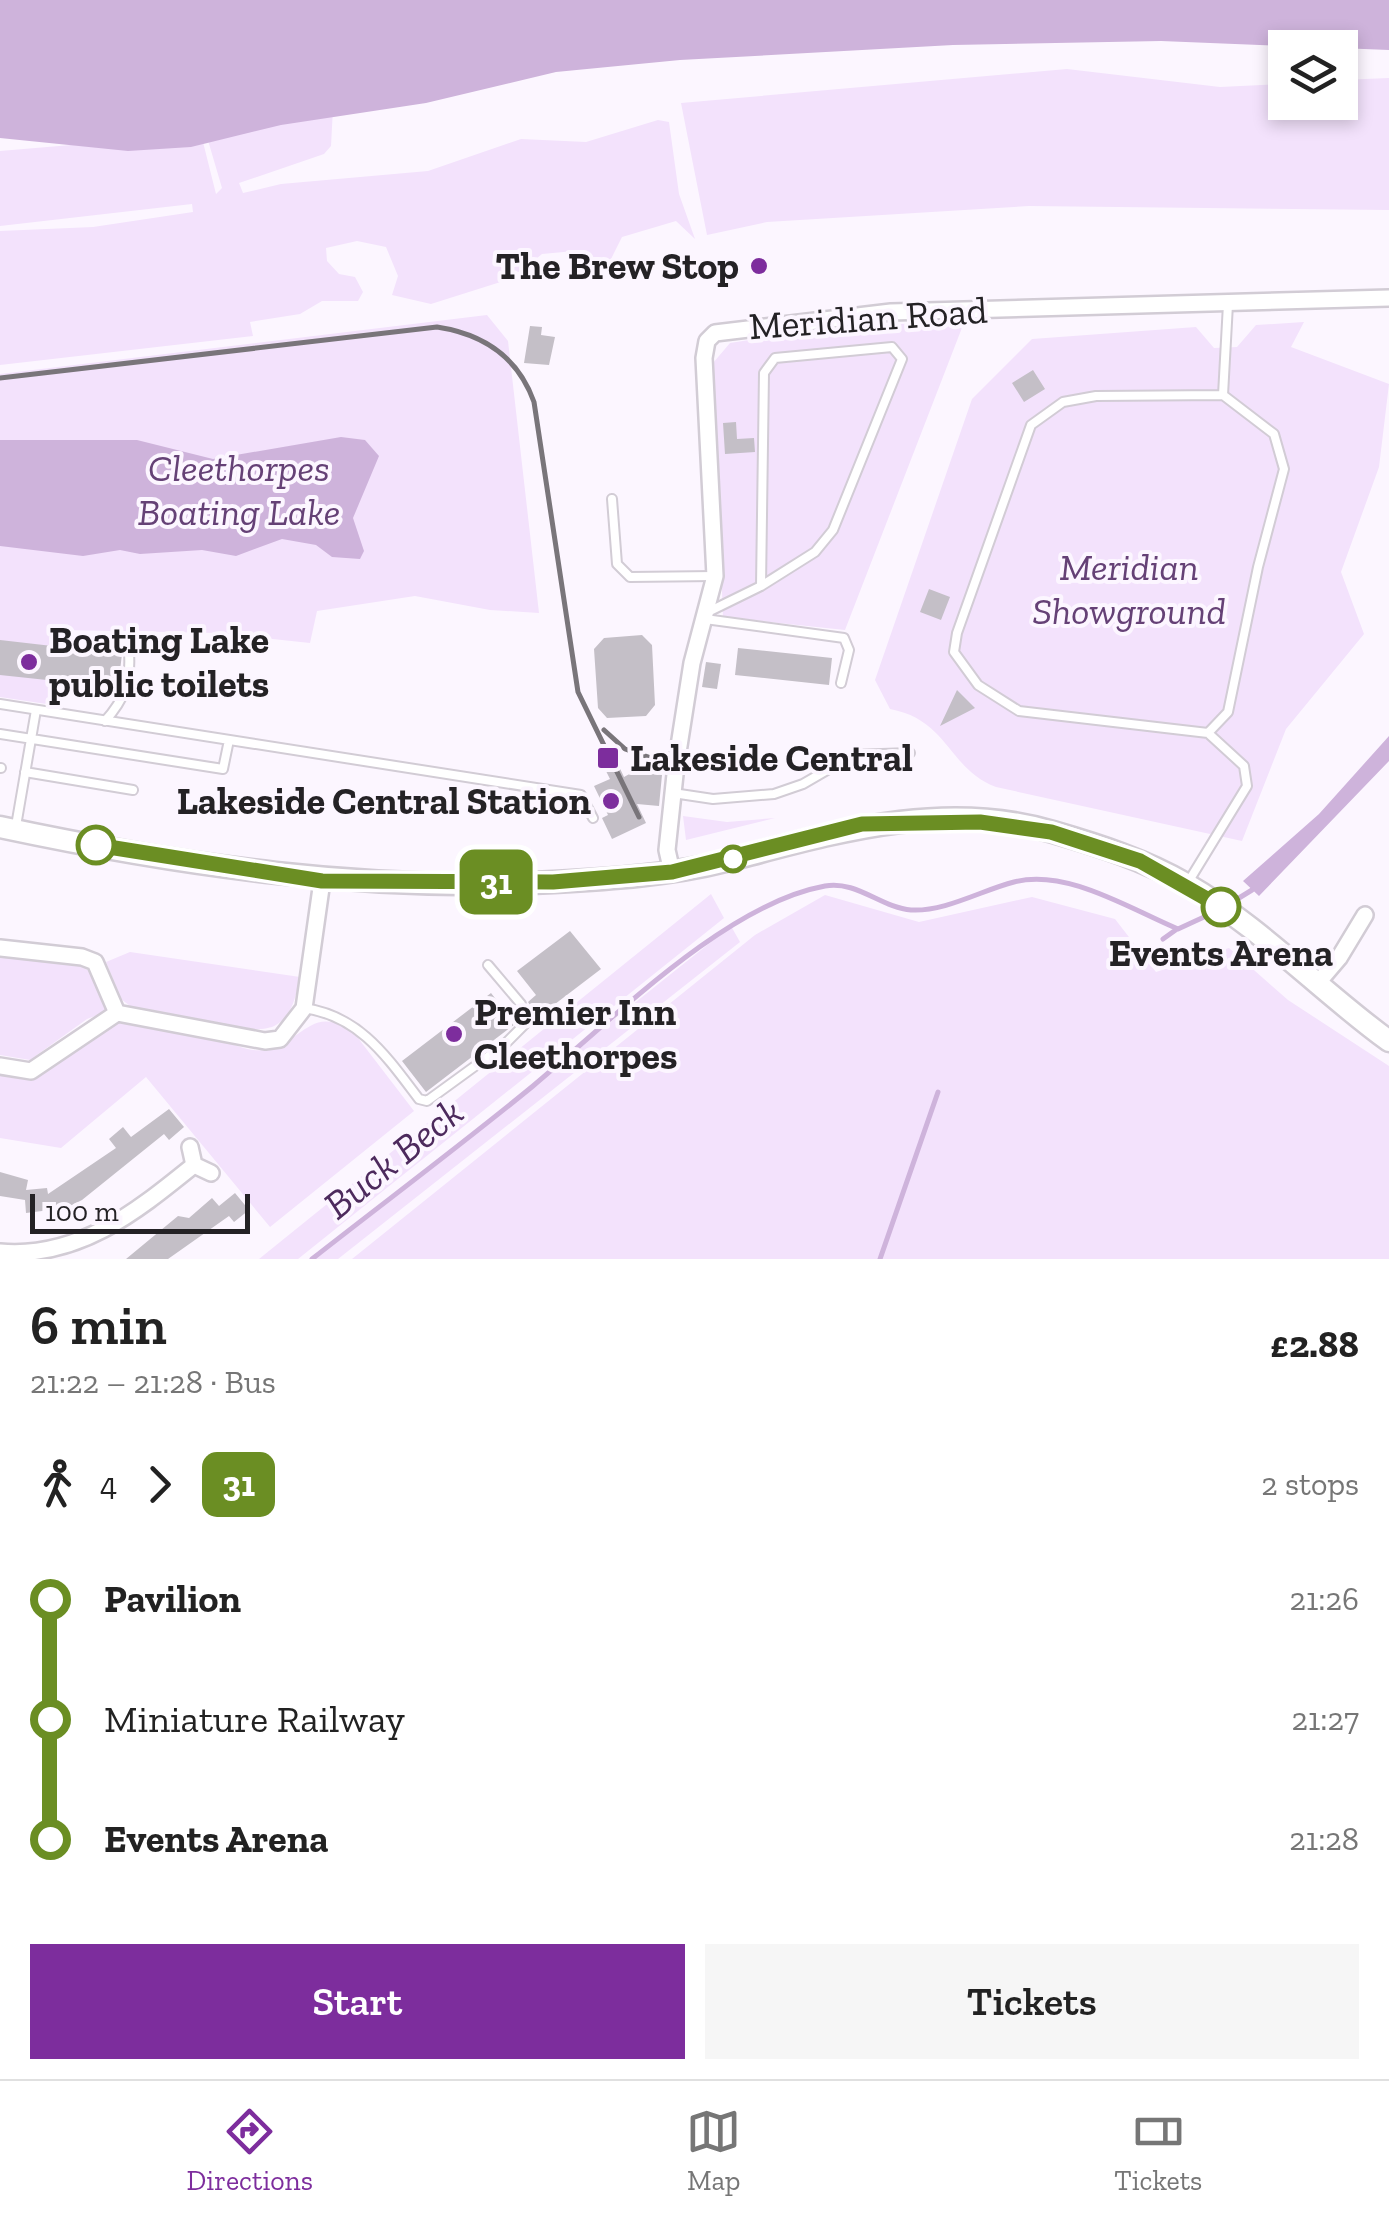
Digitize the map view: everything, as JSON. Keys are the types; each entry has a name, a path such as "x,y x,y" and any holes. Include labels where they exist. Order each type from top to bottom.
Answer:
{"street":[{"name":"Meridian Road","path":"672,872 668,850 673,793 692,663 715,576 704,358 707,341 715,333 891,312 1389,298"},
{"path":"8,829 322,881 553,882 672,872 862,824 944,820 1021,824 1140,861 1187,884 1389,1041"},
{"path":"0,1066 31,1071 117,1012 265,1041 280,1038 304,1008 322,881"},
{"path":"1316,984 1340,958 1365,915"},
{"path":"0,948 82,956 95,962 117,1012"},
{"path":"190,1147 194,1166"},
{"path":"194,1166 211,1173"},
{"path":"1,1254 55,1257 104,1234 194,1166"}],"lane":[{"path":"1223,394 1229,300"},
{"path":"705,616 760,586 815,552 833,530 902,358 892,348 775,358 764,373 760,586"},
{"path":"1187,884 1248,786 1244,766 1208,733 1019,711 978,684 954,652 957,633 1031,425 1063,402 1096,396 1223,394 1274,434 1284,469 1258,567 1228,712 1208,733"},
{"path":"612,499 616,564 630,577 715,576"},
{"path":"705,616 844,638 849,650 841,683"},
{"path":"105,721 122,702 130,670 129,653"},
{"path":"0,704 580,795 593,818"},
{"path":"8,829 25,772 36,710"},
{"path":"0,734 222,768 228,740"},
{"path":"673,793 714,799 774,794 804,784 853,755 910,753"},
{"path":"25,772 133,790"},
{"path":"304,1008 352,1023 377,1044 419,1099 428,1100 504,1045 526,1023 521,1004 488,965"}],"green space":[{"path":"1067,69 1220,87 1268,85 1268,120 1358,120 1358,79 1389,78 1389,210 1029,206 767,222 707,235 681,103"},
{"path":"333,108 331,146 324,154 239,183 243,193 281,184 428,171 521,139 586,142 658,120 669,122 679,194 695,239 676,221 622,237 610,261 593,267 585,250 542,254 513,278 431,304 392,295 398,276 386,247 357,241 326,248 327,261 339,274 355,277 363,292 358,301 322,301 300,314 250,322 253,336 0,365 0,231 93,227 193,212 192,204 0,226 0,151 201,134 216,194 222,188 207,137"},
{"name":"Cleethorpes Boating Lake","path":"487,315 508,341 539,613 490,610 415,596 317,611 310,643 218,633 63,630 56,681 63,683 61,694 54,693 53,705 0,697 0,374"},
{"path":"965,320 845,630 723,617 713,363 730,343 822,329"},
{"name":"Meridian Showground","path":"1304,322 1291,347 1389,384 1379,467 1341,572 1364,634 1286,729 1242,841 996,787 967,769 925,723 890,709 875,680 972,399 1032,339 1196,327 1214,348 1237,347 1256,325"},
{"path":"683,816 727,822 775,818 686,840"},
{"path":"711,894 724,918 298,1259 259,1259"},
{"path":"825,895 919,922 1032,897 1115,919 1156,972 1229,948 1288,1000 1389,1066 1389,1259 352,1259 755,935"},
{"path":"731,926 740,942 338,1259 314,1259"},
{"path":"0,952 54,957 84,967 103,992 106,1012 87,1019 30,1060 0,1055"},
{"path":"130,952 300,977 290,1010 282,1021 265,1029 229,1027 134,1009 121,999 106,962"},
{"path":"116,1021 205,1036 256,1050 276,1046 319,1022 330,1022 358,1038 414,1111 270,1227 146,1077 61,1148 0,1138 0,1070 34,1074"}],"shaded area":[{"path":"0,0 1389,0 1389,50 1358,49 1358,30 1268,30 1268,45 1161,41 953,45 680,60 556,72 426,103 281,125 191,147 128,151 0,138"},
{"path":"341,437 365,440 379,456 353,518 364,551 360,559 332,557 316,545 282,539 236,556 202,550 140,554 120,550 83,556 0,546 0,440 137,440 213,459"},
{"path":"1389,736 1389,761 1259,896 1243,881 1319,814"}],"building":[{"path":"530,326 542,327 541,335 555,337 549,365 524,363"},
{"path":"1033,370 1045,389 1024,402 1012,383"},
{"path":"736,422 737,439 754,438 755,452 725,454 723,423"},
{"path":"929,589 950,597 941,620 920,612"},
{"path":"642,635 652,645 655,705 646,716 607,718 598,708 594,649 604,638"},
{"path":"0,640 122,654 118,687 97,687 96,692 74,688 75,683 0,675"},
{"path":"738,648 832,658 829,685 735,675"},
{"path":"706,662 721,664 717,689 702,687"},
{"path":"957,690 975,708 940,726"},
{"path":"616,760 624,777 633,772 662,775 659,806 637,804 646,823 612,839 602,818 608,815 594,786 610,779 603,765"},
{"path":"570,931 601,969 538,1017 528,1002 536,995 517,971"},
{"path":"491,993 515,1024 426,1092 402,1061"},
{"path":"169,1109 184,1127 169,1140 164,1134 82,1200 66,1208 26,1213 25,1200 0,1196 0,1172 28,1180 26,1190 47,1188 48,1194 116,1148 109,1139 123,1127 131,1137"},
{"path":"235,1193 249,1210 234,1222 229,1216 168,1259 126,1259 178,1216 189,1218 212,1198 219,1206"}],"waterway":[{"name":"Buck Beck","path":"312,1259 506,1108 670,969 709,940 787,897 836,885 900,908 924,910 1034,879 1076,885 1178,929 1217,911"},
{"name":"Buck Beck","path":"1226,906 1252,890"},
{"path":"1163,939 1177,929"},
{"path":"880,1259 938,1092"}],"railway":[{"path":"0,378 437,327 469,335 497,350 519,372 534,402 578,692 639,817"},
{"path":"604,730 625,749 663,762"}],"bus line":[{"name":"31","path":"96,845 322,881 553,882 672,872 862,824 910,820 1021,824 1140,861 1187,884 1221,907"}],"place":[{"name":"The Brew Stop","path":"759,266"},
{"name":"Boating Lake public toilets","path":"29,662"},
{"name":"Lakeside Central","path":"608,758"},
{"name":"Lakeside Central Station","path":"611,801"},
{"name":"Events Arena","path":"1221,907"},
{"name":"Premier Inn Cleethorpes","path":"454,1034"}]}
